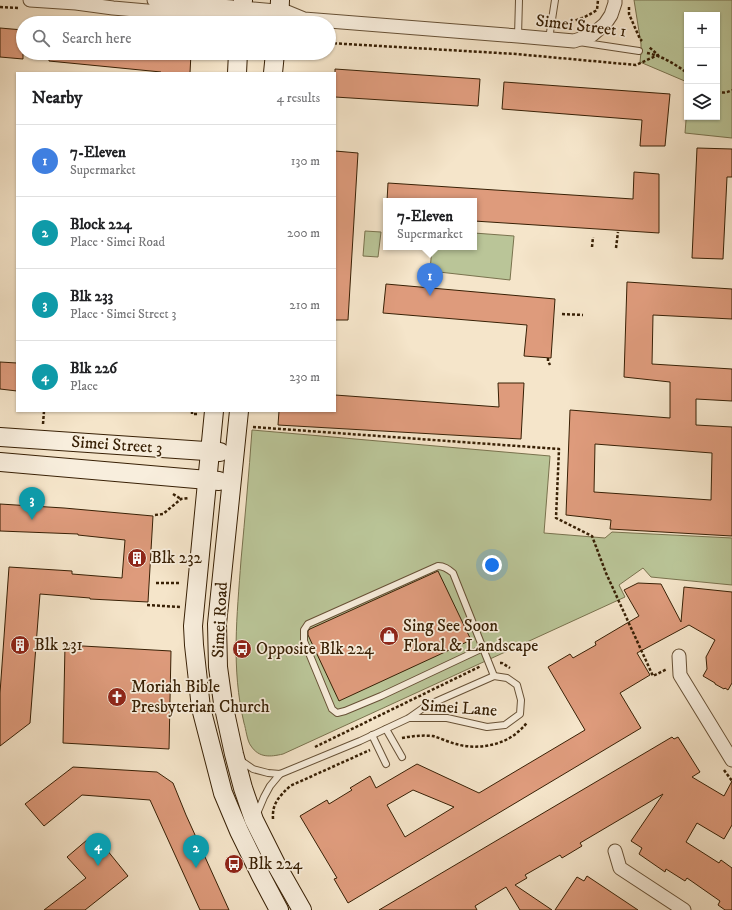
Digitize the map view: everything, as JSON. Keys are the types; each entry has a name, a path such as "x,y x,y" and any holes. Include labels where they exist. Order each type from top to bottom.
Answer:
{"main road":[{"path":"237,72 238,60"},
{"path":"273,72 274,60"},
{"name":"Simei Road","path":"214,412 193,626 201,708 223,793 239,831 279,910"},
{"name":"Simei Road","path":"239,412 217,624 218,667 223,703 234,754 243,788 254,820 277,866 302,910"},
{"name":"Simei Street 3","path":"0,437 210,452 235,452"},
{"name":"Simei Street 3","path":"0,462 232,482"},
{"path":"193,626 199,619 208,616 217,624"}],"street":[{"name":"Simei Street 1","path":"30,0 114,4 271,16"},
{"name":"Simei Street 1","path":"154,0 241,13"},
{"path":"574,42 592,35 605,24 611,16 615,0"},
{"name":"Simei Street 1","path":"282,16 287,12 297,16"},
{"name":"Simei Street 1","path":"336,22 574,42"},
{"path":"679,656 680,675 732,760"},
{"path":"615,851 620,868 684,910"}],"lane":[{"path":"518,36 519,0"},
{"path":"549,39 555,0"},
{"name":"Simei Street 1","path":"574,42 639,51"},
{"path":"483,648 381,696 345,711 337,712 332,709 304,641 304,630 308,624 438,566 443,566 448,568 453,573 483,648 494,676"},
{"name":"Simei Lane","path":"254,820 270,786 280,774 386,729 409,718 426,706 494,676 507,678 517,685 521,700 520,714 505,725 487,727 447,718 409,718"},
{"path":"386,729 402,757"},
{"path":"372,735 386,764"},
{"path":"234,754 253,769 268,773 280,774"}],"path":[{"path":"629,0 629,14 640,39 658,55"},
{"path":"336,43 516,54 636,65 658,55"},
{"path":"639,51 658,55 676,64 684,71"},
{"path":"720,93 729,92 732,90"},
{"path":"616,248 618,232"},
{"path":"592,247 593,237"},
{"path":"562,314 583,314"},
{"path":"548,358 550,365"},
{"path":"44,412 44,417"},
{"path":"250,427 559,449 556,518 592,536 606,574 653,676 668,669"},
{"path":"155,515 163,514 181,499 189,498"},
{"path":"156,584 184,584"},
{"path":"147,605 182,608"},
{"path":"273,820 272,812 275,804 280,796 290,786 378,747"}],"green space":[{"path":"634,0 732,0 732,138 685,133 686,120 720,120 720,12 684,12 684,81 640,62 641,44"},
{"path":"365,231 381,232 378,257 363,256"},
{"path":"477,233 514,236 510,280 430,271 432,250 477,250"},
{"path":"252,430 550,456 544,533 605,538 612,532 732,538 732,585 651,577 643,568 619,585 625,597 283,754 274,756 261,755 254,750 248,738 240,703 236,662 238,601"}],"building":[{"path":"0,28 16,29 16,58 0,57"},
{"path":"191,60 190,72 161,72 49,61"},
{"path":"335,69 480,79 478,106 336,97"},
{"path":"504,82 670,94 665,146 640,146 642,120 502,109"},
{"path":"697,148 732,149 732,177 727,177 723,259 692,258"},
{"path":"336,151 358,153 348,320 336,320"},
{"path":"634,172 659,174 659,233 477,221 477,198 387,198 388,183 633,199"},
{"path":"627,282 732,289 732,319 653,315 652,364 732,369 732,401 696,399 696,425 732,427 732,536 610,529 611,520 566,515 570,410 670,418 670,382 624,377","holes":["595,444 712,453 711,500 594,492"]},
{"path":"386,284 555,299 551,358 524,356 527,325 383,313"},
{"path":"0,362 16,363 16,391 0,389"},
{"path":"498,383 524,383 521,439 278,425 279,412 336,412 336,395 499,407"},
{"path":"0,504 153,516 148,602 90,599 40,594 30,723 0,746 0,693 9,567 72,571 72,574 122,578 125,540 78,534 0,531"},
{"name":"Sing See Soon Floral & Landscape","path":"438,571 471,640 339,701 308,635 308,631"},
{"path":"638,583 661,584 681,622 684,587 732,592 732,683 728,690 703,676 707,669 706,657 715,640 689,625 637,653 650,675 620,693 641,728 348,903 334,879 337,878 300,816 327,800 329,804 352,790 350,788 370,776 376,788 417,764 479,793 585,730 548,667 570,654 573,658 596,645 595,642 639,616 624,590","holes":["413,790 454,807 405,837 387,805"]},
{"name":"Moriah Bible Presbyterian Church","path":"65,645 171,651 169,749 63,743"},
{"path":"672,737 674,739 678,737 700,772 692,777 724,796 732,781 732,825 724,839 697,823 686,842 719,863 721,860 732,868 732,910 725,910 718,905 720,901 687,878 685,881 666,869 665,872 639,854 642,848 631,841 663,794 580,843 582,846 562,858 560,855 525,875 527,878 515,885 552,910 520,910 506,887 475,906 477,910 379,910"},
{"path":"73,767 157,772 173,783 229,910 200,910 150,800 82,795 44,826 25,804"},
{"path":"94,834 128,876 85,910 44,910 86,878 67,857"},
{"path":"587,876 638,910 555,910 577,877 584,881"}],"place":[{"name":"7-Eleven","path":"430,296"},
{"name":"Blk 233","path":"32,520"},
{"name":"Blk 232","path":"137,558"},
{"name":"Sing See Soon Floral & Landscape","path":"389,636"},
{"name":"Blk 231","path":"20,645"},
{"name":"Opposite Blk 224","path":"242,649"},
{"name":"Moriah Bible Presbyterian Church","path":"117,697"},
{"name":"Blk 224","path":"234,864"},
{"name":"Blk 226","path":"98,866"},
{"name":"Block 224","path":"196,868"}]}
